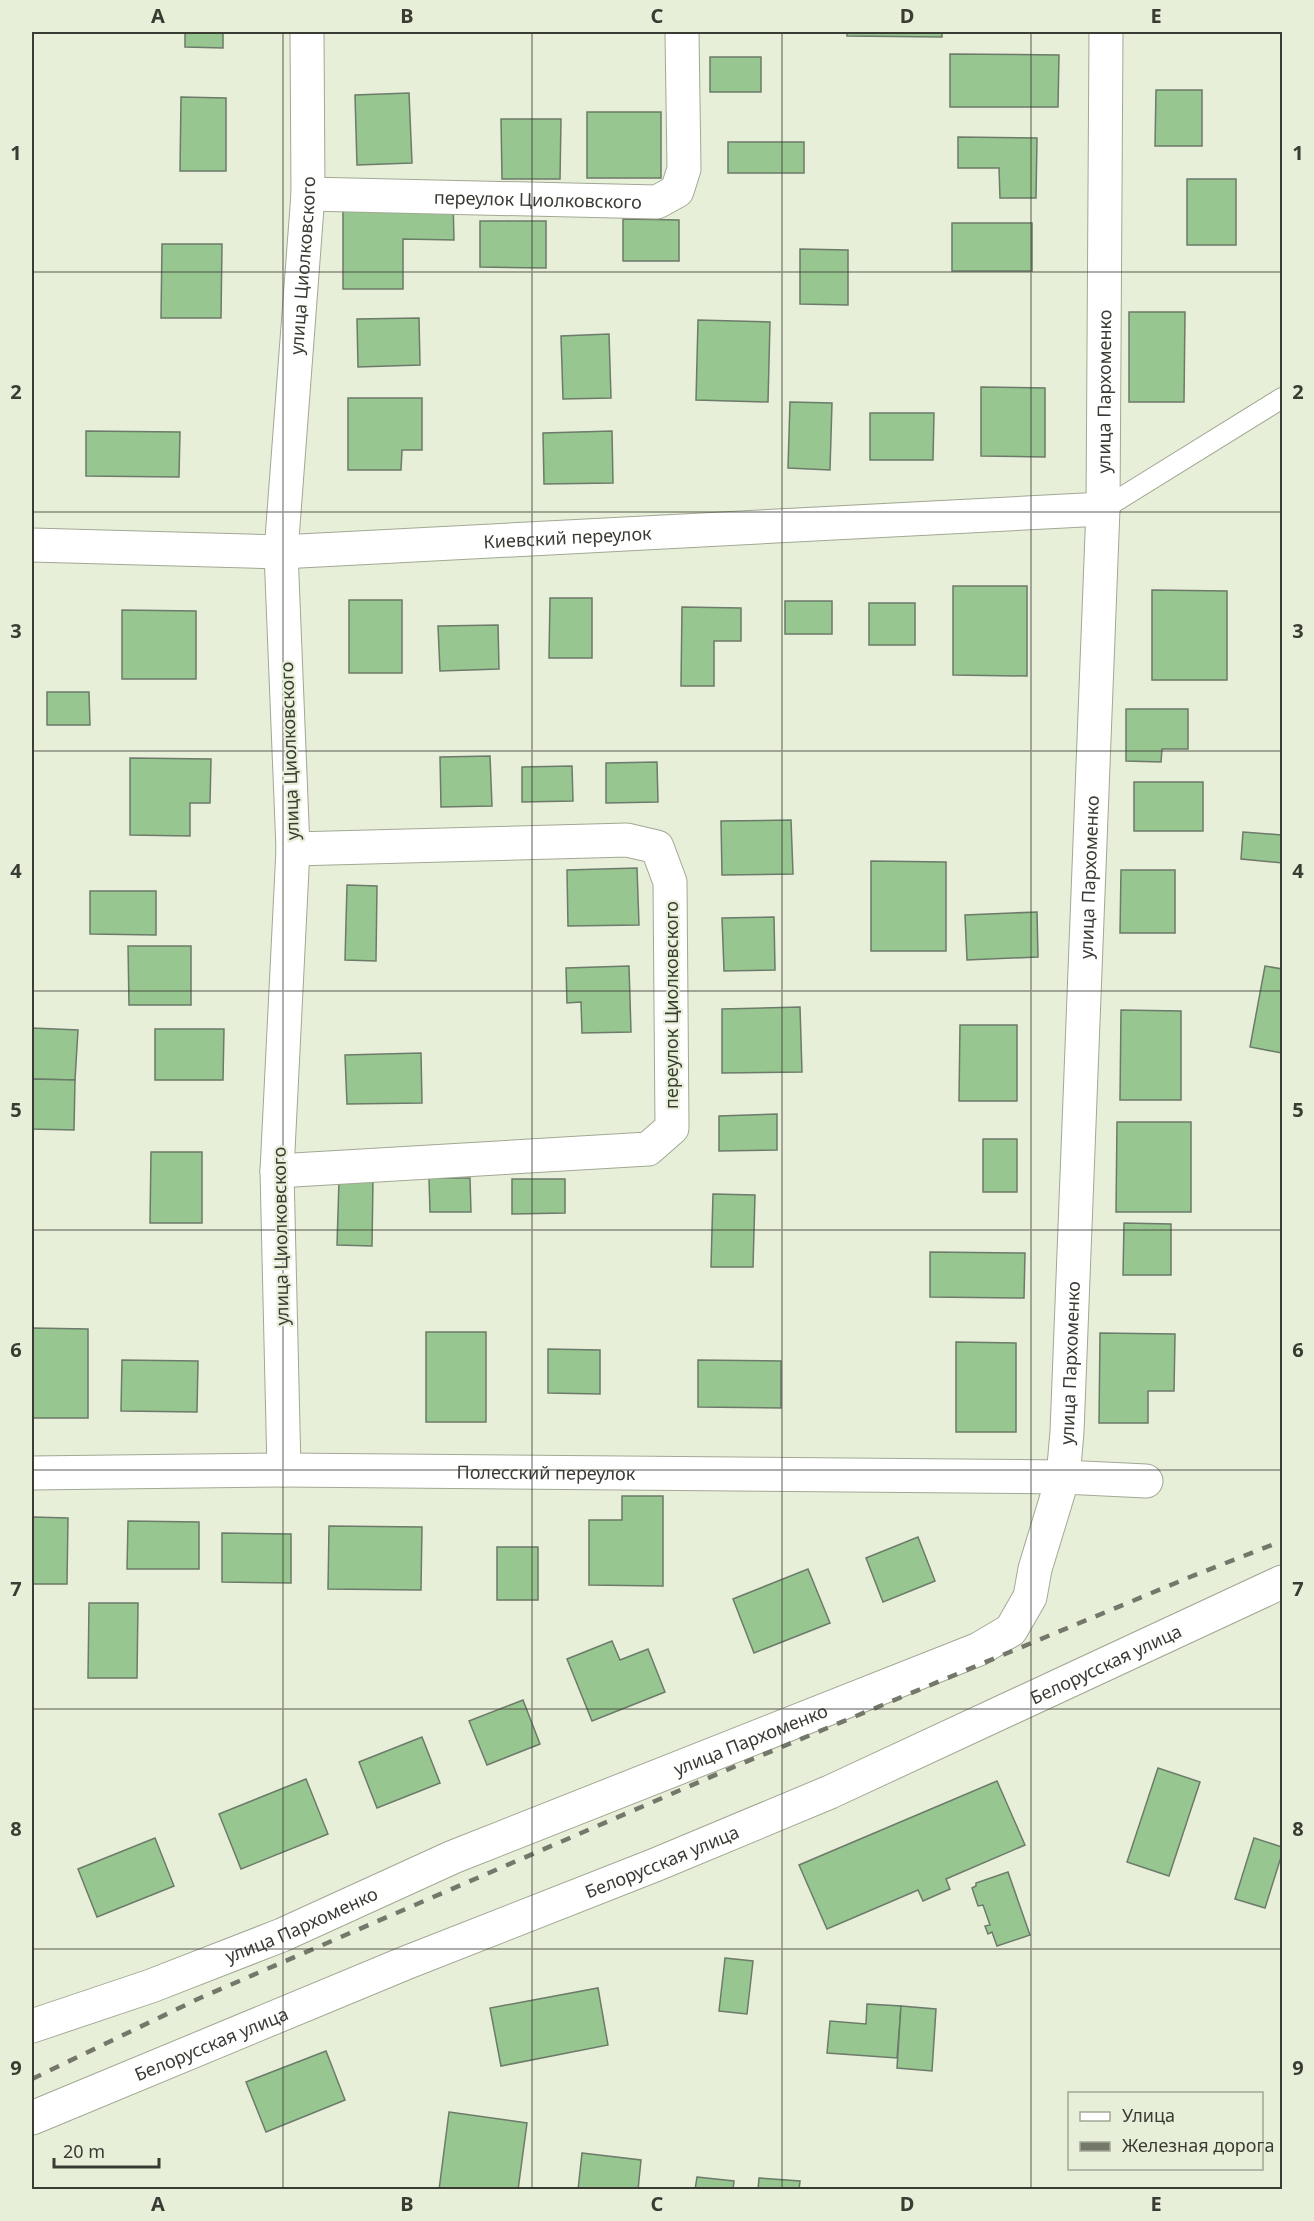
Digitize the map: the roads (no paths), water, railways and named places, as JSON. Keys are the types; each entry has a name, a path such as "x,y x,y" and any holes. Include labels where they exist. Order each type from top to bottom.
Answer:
{"street":[{"name":"улица Циолковского","path":"284,1470 277,1171 293,849 281,552 308,194 307,32"},
{"name":"переулок Циолковского","path":"308,194 657,202 677,191 684,169 682,32"},
{"name":"улица Пархоменко","path":"32,2026 151,1986 272,1939 453,1857 979,1649 1011,1630 1030,1597 1035,1569 1063,1477 1068,1420 1103,509 1106,32"},
{"name":"Киевский переулок","path":"32,545 281,552 1103,509"},
{"name":"переулок Циолковского","path":"277,1171 648,1149 672,1128 670,882 657,847 627,840 293,849"},
{"name":"Полесский переулок","path":"32,1473 284,1470 1063,1477"},
{"path":"1063,1477 1146,1481"},
{"name":"Белорусская улица","path":"32,2118 408,1962 655,1865 830,1792 1282,1582"}],"lane":[{"path":"1103,509 1282,398"}],"railway":[{"path":"32,2079 200,1998 736,1766 1282,1541"}]}
